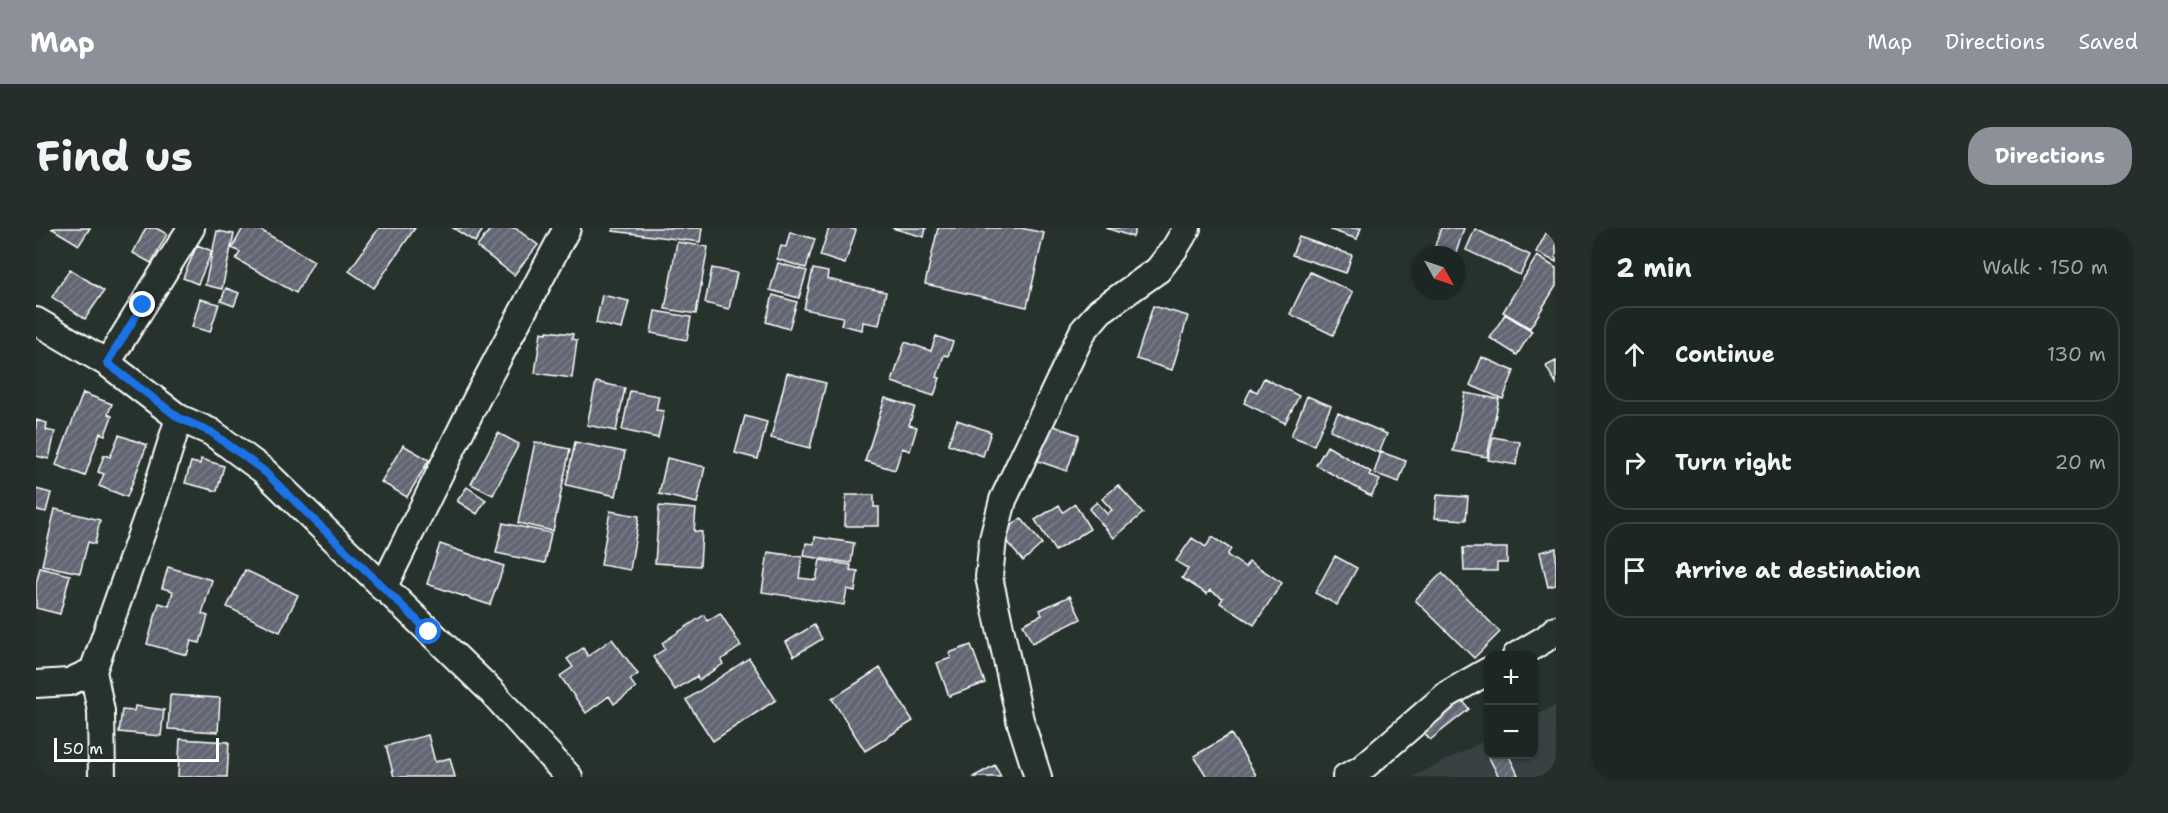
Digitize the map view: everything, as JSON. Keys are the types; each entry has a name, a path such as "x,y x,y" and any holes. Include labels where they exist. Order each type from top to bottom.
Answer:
{"street":[{"path":"107,363 191,228"},
{"path":"383,588 478,396 567,228"},
{"path":"1038,777 1020,720 989,577 993,539 1003,500 1083,331 1100,311 1158,270 1187,228"},
{"path":"36,321 107,363 179,418 211,432 264,471 490,691 569,777"},
{"path":"102,777 101,711 93,671 154,498 179,418"},
{"path":"1525,651 1545,639 1556,629"},
{"path":"36,684 69,682 93,671"},
{"path":"1346,777 1360,770 1448,694 1484,673"}],"shaded area":[{"path":"1556,705 1556,777 1413,777 1484,741 1484,759 1538,759 1538,715"}],"building":[{"path":"51,228 90,228 79,245"},
{"path":"146,228 156,228 167,234 151,263 133,253"},
{"path":"243,228 257,228 314,261 296,293 236,259 240,252 232,248"},
{"path":"379,228 415,228 374,288 349,271"},
{"path":"453,228 484,228 475,242"},
{"path":"491,228 515,228 538,245 514,275 477,247"},
{"path":"613,228 702,228 700,242 613,231"},
{"path":"829,228 856,230 845,264 820,256"},
{"path":"892,228 926,228 924,237"},
{"path":"938,228 1021,228 1044,233 1027,307 925,284"},
{"path":"1106,228 1136,228 1133,237"},
{"path":"1332,228 1361,228 1357,239 1331,230"},
{"path":"1441,228 1464,228 1458,246 1435,246"},
{"path":"1549,228 1556,230 1556,262 1536,252"},
{"path":"1475,229 1530,255 1520,275 1466,250"},
{"path":"217,231 234,234 222,289 205,285"},
{"path":"790,232 815,239 806,268 777,259 781,246 786,247"},
{"path":"1299,237 1352,255 1346,273 1292,255"},
{"path":"677,242 708,247 696,314 665,309"},
{"path":"197,245 212,251 198,284 183,278"},
{"path":"1537,256 1556,268 1556,286 1530,328 1503,312"},
{"path":"778,263 807,271 799,298 770,290"},
{"path":"712,268 737,273 729,309 705,303"},
{"path":"70,269 104,291 85,319 52,297"},
{"path":"813,269 828,272 827,279 886,292 879,325 863,322 862,330 841,325 843,317 804,309"},
{"path":"1310,272 1353,292 1333,335 1290,314"},
{"path":"226,288 239,293 234,306 221,301"},
{"path":"602,295 629,301 622,329 596,323"},
{"path":"773,295 797,302 789,329 766,322"},
{"path":"200,299 219,304 210,332 192,327"},
{"path":"1153,306 1188,316 1172,370 1136,359"},
{"path":"655,311 691,317 687,340 651,333"},
{"path":"1505,314 1532,331 1517,355 1490,338"},
{"path":"547,331 573,334 572,339 577,340 572,378 535,373 541,332 547,333"},
{"path":"936,336 953,342 948,356 944,355 934,396 892,382 905,342 931,351"},
{"path":"1482,357 1514,371 1503,399 1470,385"},
{"path":"1556,361 1556,384 1546,366"},
{"path":"787,373 826,383 810,448 771,438"},
{"path":"1264,378 1299,396 1285,423 1244,403 1251,389 1257,392"},
{"path":"596,382 625,388 616,431 587,425"},
{"path":"630,391 659,396 656,410 664,411 658,438 622,430"},
{"path":"83,393 112,404 108,414 112,416 105,435 100,433 85,476 56,465"},
{"path":"1465,393 1499,399 1487,457 1453,451"},
{"path":"1307,396 1331,406 1314,445 1291,436"},
{"path":"885,398 915,407 909,425 917,427 910,451 902,448 895,470 865,461"},
{"path":"1338,413 1387,434 1379,453 1330,430"},
{"path":"745,416 767,422 758,459 735,453"},
{"path":"36,420 47,423 46,430 55,432 49,459 36,456"},
{"path":"957,420 991,432 983,456 948,444"},
{"path":"1051,425 1079,435 1067,471 1038,461"},
{"path":"498,433 519,444 493,495 471,484"},
{"path":"119,435 147,445 127,497 99,486 104,474 98,472 104,455 110,457"},
{"path":"1493,437 1520,442 1516,465 1488,460"},
{"path":"535,442 570,449 553,531 518,523"},
{"path":"575,442 625,452 616,496 566,485"},
{"path":"403,445 429,460 407,497 381,482"},
{"path":"1327,446 1371,472 1369,475 1380,480 1371,496 1316,465"},
{"path":"1381,452 1406,461 1399,482 1374,473"},
{"path":"667,458 705,467 697,503 659,494"},
{"path":"201,459 224,466 217,491 185,483 191,462 200,464"},
{"path":"1118,485 1143,513 1114,538 1089,509 1097,502 1107,514 1112,510 1102,499"},
{"path":"467,487 486,500 477,514 457,501"},
{"path":"36,489 51,493 46,512 36,510"},
{"path":"846,495 874,495 874,507 879,507 879,526 845,526"},
{"path":"1437,495 1468,497 1466,520 1435,518"},
{"path":"1075,504 1090,529 1055,551 1035,520 1059,505 1063,512"},
{"path":"659,506 696,509 694,531 702,532 700,566 655,563"},
{"path":"55,509 100,520 95,544 88,542 80,573 42,565"},
{"path":"610,511 639,516 630,570 601,565"},
{"path":"1021,518 1042,544 1023,561 1001,535"},
{"path":"503,523 551,533 545,563 496,553"},
{"path":"815,537 854,543 851,563 804,556 806,543 814,544"},
{"path":"1212,537 1231,549 1227,555 1245,567 1249,561 1282,583 1254,625 1220,603 1223,598 1210,590 1207,594 1182,578 1188,569 1176,561 1192,538 1206,547"},
{"path":"440,544 504,566 490,605 427,584"},
{"path":"1463,548 1507,548 1507,563 1497,563 1497,571 1464,571"},
{"path":"1556,548 1556,585 1548,587 1540,552"},
{"path":"768,552 802,557 799,578 816,580 820,560 851,565 850,570 858,571 855,591 847,589 844,605 762,592"},
{"path":"1335,556 1357,568 1337,605 1315,593"},
{"path":"168,567 212,580 202,614 208,616 200,643 191,641 187,655 147,644 159,603 169,606 173,591 162,588"},
{"path":"40,568 70,575 60,614 36,608 36,584"},
{"path":"245,570 298,595 280,632 227,607"},
{"path":"1442,573 1500,632 1474,658 1415,600"},
{"path":"1070,596 1081,619 1032,643 1023,624 1042,615 1040,610"},
{"path":"720,613 741,646 721,660 723,664 699,680 697,676 675,690 653,657 665,649 662,643 704,615 707,621"},
{"path":"814,625 822,639 794,656 786,642"},
{"path":"612,639 638,674 630,680 636,688 614,704 609,696 586,713 560,676 573,667 567,659 583,648 588,656"},
{"path":"971,645 985,683 949,696 937,663 951,658 949,653"},
{"path":"749,658 776,700 713,741 686,700"},
{"path":"880,668 913,721 865,751 832,699"},
{"path":"1458,694 1469,709 1430,740 1418,725"},
{"path":"170,695 220,698 218,732 168,729"},
{"path":"135,706 164,710 161,736 119,732 122,710 134,711"},
{"path":"1231,734 1256,775 1254,777 1207,777 1194,756"},
{"path":"428,735 435,762 450,758 455,777 394,777 386,746"},
{"path":"180,739 229,742 227,777 178,777"},
{"path":"1490,759 1510,759 1518,775 1499,777"},
{"path":"995,765 1001,777 973,777"}],"route":[{"path":"143,305 107,363 179,418 211,432 264,471 429,632"}]}
